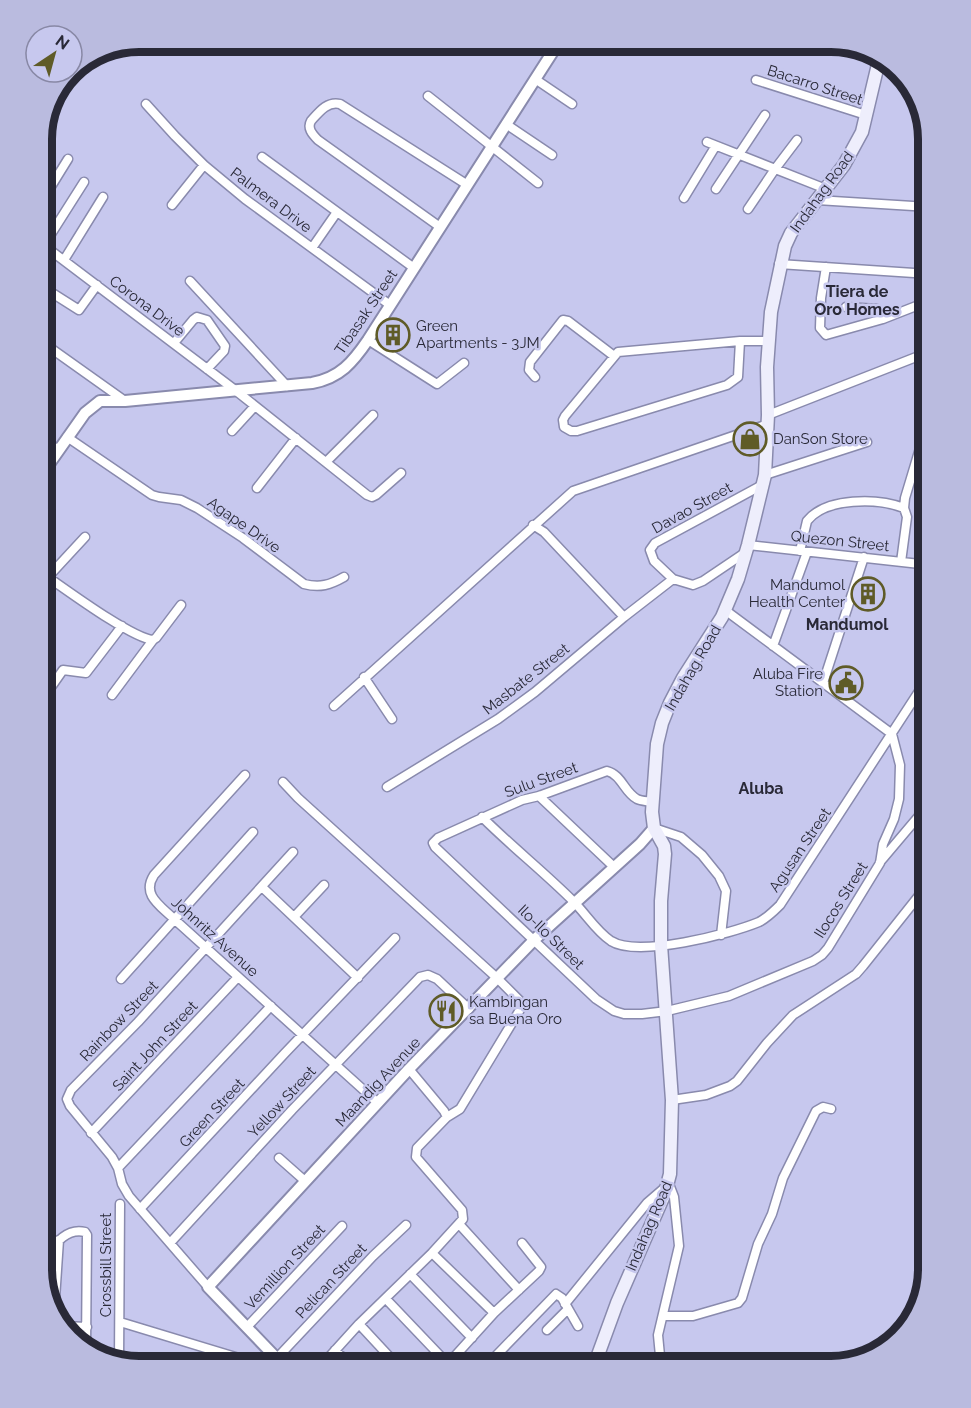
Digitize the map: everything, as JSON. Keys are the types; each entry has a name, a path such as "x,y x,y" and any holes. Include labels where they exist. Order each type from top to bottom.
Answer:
{"main road":[{"name":"Indahag Road","path":"598,1356 625,1285 669,1184 672,1100 661,945 661,901 665,854 664,846 654,828 652,802 657,744 662,723 683,678 714,633 725,610 738,579 747,548 764,480 771,312 780,264 791,233 850,156 862,132 881,68"}],"street":[{"name":"Tibasak Street","path":"53,458 85,413 96,403 104,400 125,401 312,383 336,375 351,364 551,53"},
{"path":"535,79 572,104"},
{"name":"Bacarro Street","path":"756,80 866,115"},
{"path":"428,96 538,183"},
{"path":"440,227 318,140 309,127 315,116 324,107 335,103 346,107 466,184"},
{"name":"Palmera Drive","path":"146,104 204,165 390,305"},
{"path":"716,189 765,115"},
{"path":"506,124 552,155"},
{"path":"748,209 797,140"},
{"path":"707,142 826,189"},
{"path":"684,198 715,147"},
{"path":"262,157 414,268"},
{"path":"53,183 68,159"},
{"path":"172,205 204,165"},
{"path":"53,230 84,182"},
{"path":"64,260 103,198"},
{"path":"817,200 918,206"},
{"path":"312,248 337,212"},
{"name":"Corona Drive","path":"53,252 235,390 361,491 372,497 401,473"},
{"path":"780,264 918,273"},
{"path":"826,267 821,298 820,328 826,335 883,319 918,305"},
{"path":"190,280 287,386"},
{"path":"53,294 79,310 97,285"},
{"path":"846,307 877,309 882,312 883,319"},
{"path":"174,343 192,320 197,317 207,320 225,346 224,351 207,369"},
{"path":"535,377 529,370 530,363 563,320 568,321 614,356"},
{"path":"368,339 437,384 464,363"},
{"path":"740,341 738,377 727,385 577,431 567,429 562,424 565,416 618,352 740,341 769,341"},
{"path":"53,350 125,401"},
{"path":"334,706 533,525 581,486 633,470 768,419 918,357"},
{"path":"232,431 255,406"},
{"path":"326,462 373,415"},
{"name":"Agape Drive","path":"67,437 152,495 181,500 214,518 304,584 321,586 344,577"},
{"path":"257,489 296,438"},
{"path":"764,480 867,442"},
{"path":"53,446 59,450"},
{"path":"901,562 907,517 904,508 918,455"},
{"name":"Davao Street","path":"673,579 650,556 651,546 764,480"},
{"path":"773,646 804,551 807,521 810,517 827,508 855,500 904,508"},
{"path":"533,525 544,532 624,617"},
{"path":"53,567 85,537"},
{"path":"673,579 688,584 697,584 747,548"},
{"name":"Quezon Street","path":"747,548 804,551 918,564"},
{"path":"823,683 864,557"},
{"name":"Masbate Street","path":"387,787 498,719 558,674 624,617 673,579"},
{"path":"53,580 122,626 146,639 153,640"},
{"path":"112,696 181,605"},
{"path":"725,610 892,734"},
{"path":"53,684 63,670 86,672 122,626"},
{"path":"364,677 392,719"},
{"name":"Agusan Street","path":"482,817 574,902 601,933 618,944 634,948 721,935 769,916 780,905 918,693"},
{"name":"Ilocos Street","path":"667,1011 729,996 813,961 828,948 880,863 883,844 894,819 899,799 900,765 892,734"},
{"name":"Sulu Street","path":"433,843 438,838 527,798 539,796 607,771 617,776 636,798 652,802"},
{"name":"Johnritz Avenue","path":"245,775 150,882 149,889 152,897 378,1103"},
{"path":"283,782 521,1002 521,1008 459,1109 447,1117 417,1148 418,1161 462,1210 463,1219 330,1355"},
{"path":"539,796 614,867"},
{"path":"880,863 918,817"},
{"path":"654,828 681,837 702,855 719,876 726,891 721,935"},
{"name":"Maandig Avenue","path":"208,1287 409,1069 497,978 535,939 654,828"},
{"path":"121,979 253,832"},
{"name":"Ilo-Ilo Street","path":"433,843 597,999 614,1011 631,1015 667,1011"},
{"name":"Rainbow Street","path":"208,1287 140,1209 122,1184 118,1167 112,1157 68,1103 69,1094 293,852"},
{"path":"294,917 324,885"},
{"path":"262,887 358,978"},
{"path":"672,1100 722,1091 737,1081 767,1042 793,1015 856,974 918,897"},
{"name":"Green Street","path":"140,1209 395,938"},
{"name":"Yellow Street","path":"170,1243 335,1065 424,975 432,976 469,1009"},
{"name":"Saint John Street","path":"91,1133 238,977"},
{"path":"118,1167 271,1006"},
{"path":"409,1069 447,1117"},
{"path":"663,1316 693,1316 738,1303 789,1164 816,1111 823,1107 831,1109"},
{"path":"279,1158 305,1181"},
{"path":"547,1330 647,1203 669,1184 674,1197 679,1246 658,1341 660,1356"},
{"name":"Crossbill Street","path":"119,1353 120,1204"},
{"path":"459,1224 519,1290"},
{"name":"Pelican Street","path":"287,1355 373,1256 406,1225"},
{"name":"Vemillion Street","path":"248,1327 342,1227"},
{"path":"53,1247 71,1232 85,1232 87,1235 86,1338"},
{"path":"55,1292 59,1240"},
{"path":"456,1355 494,1313 541,1269 522,1243"},
{"path":"432,1253 494,1313"},
{"path":"410,1274 472,1338"},
{"path":"208,1287 275,1355"},
{"path":"496,1356 555,1295 561,1297 578,1326"},
{"path":"386,1299 438,1355"},
{"path":"120,1322 229,1355"},
{"path":"359,1324 388,1355"},
{"path":"74,1326 87,1327"},
{"path":"335,1350 340,1355"}],"place":[{"name":"Green Apartments - 3JM","path":"393,335"},
{"name":"DanSon Store","path":"750,439"},
{"name":"Mandumol Health Center","path":"868,594"},
{"name":"Aluba Fire Station","path":"846,683"},
{"name":"Kambingan sa Buena Oro","path":"446,1011"}],"district":[{"name":"Tiera de Oro Homes","path":"857,300"},
{"name":"Mandumol","path":"847,624"},
{"name":"Aluba","path":"761,788"}]}
